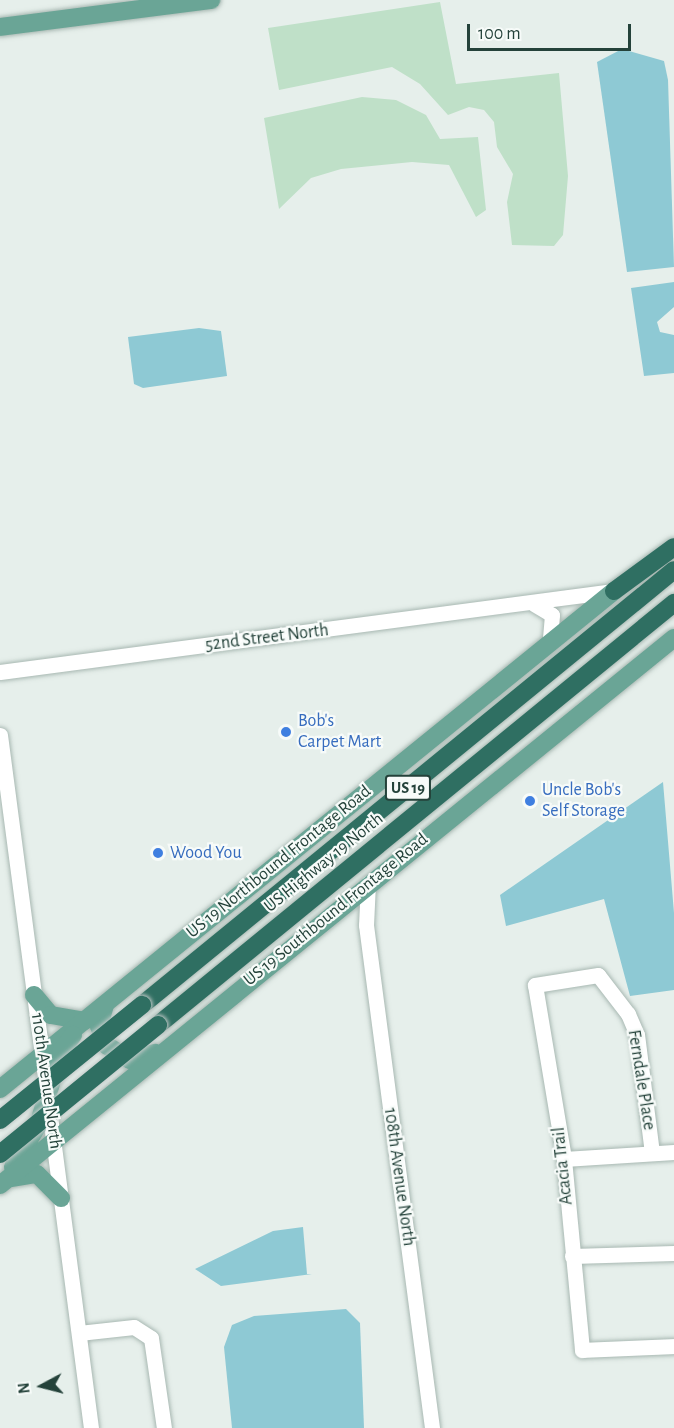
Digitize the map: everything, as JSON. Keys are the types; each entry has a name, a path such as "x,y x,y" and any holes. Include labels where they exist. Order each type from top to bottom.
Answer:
{"highway":[{"path":"614,591 674,547"},
{"name":"US Highway 19 North","path":"0,1120 674,570"},
{"name":"US Highway 19 North","path":"0,1154 674,603"},
{"path":"627,642 674,611"}],"main road":[{"path":"0,27 212,0"},
{"name":"US 19 Northbound Frontage Road","path":"0,1089 550,640 614,591"},
{"name":"US 19 Southbound Frontage Road","path":"3,1182 368,883 672,644"},
{"path":"3,1182 49,1097 61,1052 84,1021 51,1015 34,995"},
{"path":"105,1005 99,1026 106,1045 122,1058 144,1058 171,1045"},
{"path":"0,1101 117,1089"},
{"path":"3,1182 37,1174 61,1198"}],"street":[{"name":"52nd Street North","path":"0,672 534,604 614,591"},
{"path":"534,604 552,615 550,640"},
{"name":"110th Avenue North","path":"0,735 55,1139 91,1428"},
{"name":"108th Avenue North","path":"368,883 366,925 432,1428"},
{"path":"333,912 357,914 366,925"},
{"name":"Ferndale Place","path":"535,985 598,975 608,985 637,1035 652,1153"},
{"name":"Acacia Trail","path":"535,985 564,1159 582,1350 674,1346"},
{"path":"564,1159 674,1152"},
{"path":"572,1256 674,1254"},
{"path":"79,1333 144,1330 153,1346 164,1428"}],"green space":[{"path":"440,2 456,84 559,73 568,176 563,235 554,246 512,245 507,202 513,174 497,147 494,122 484,110 469,107 448,115 420,84 392,67 279,90 268,28"},
{"path":"362,97 396,100 426,115 440,139 478,137 486,210 476,217 449,165 412,162 341,169 311,178 279,209 264,118"}],"water":[{"path":"622,49 664,61 668,80 674,267 627,272 597,62"},
{"path":"674,282 674,307 657,322 660,332 674,335 674,373 644,376 631,288"},
{"path":"199,328 221,331 227,376 143,388 134,384 128,337"},
{"path":"663,782 674,913 674,990 630,996 604,899 506,926 500,895"},
{"path":"303,1227 307,1274 312,1274 221,1286 195,1269 273,1231"},
{"path":"346,1309 360,1323 364,1428 232,1428 224,1347 232,1325 254,1316"}],"place":[{"name":"Bob's Carpet Mart","path":"286,732"},
{"name":"Uncle Bob's Self Storage","path":"530,801"},
{"name":"Wood You","path":"158,853"}]}
